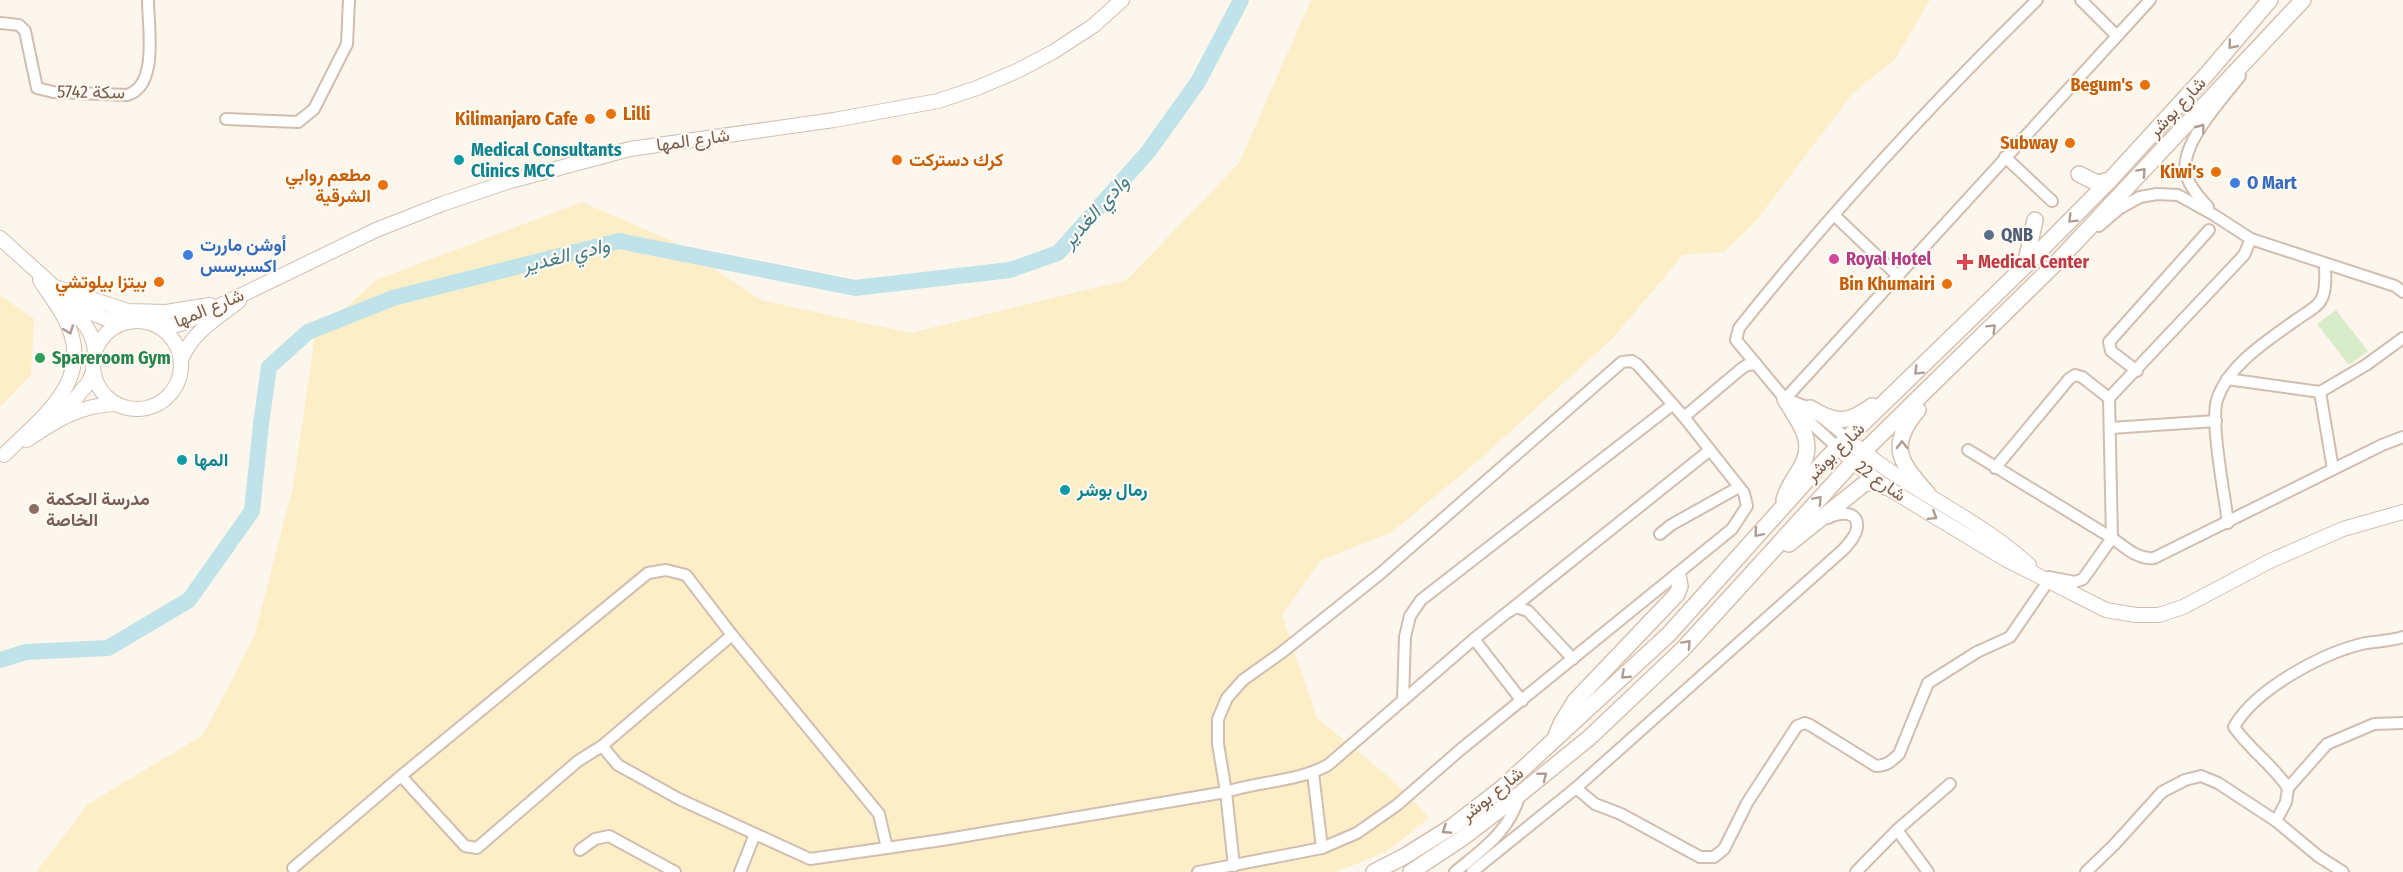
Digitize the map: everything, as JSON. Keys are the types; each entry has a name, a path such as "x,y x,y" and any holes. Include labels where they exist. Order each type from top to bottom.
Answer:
{"main road":[{"name":"شارع بوشر","path":"1374,872 1406,856 1453,826 1501,789 1669,634 1778,510 1843,443 2110,180 2207,74 2270,0"},
{"name":"شارع بوشر","path":"1411,872 1461,839 1520,795 1589,738 1683,649 1858,457 1974,346 2056,263 2303,0"},
{"path":"2079,174 2097,183 2110,180"},
{"path":"2025,266 2035,220"},
{"path":"1928,494 1903,462 1899,444 1903,430 1974,346"},
{"path":"1810,408 1825,417 1839,421 1849,419 1859,416 1888,392 1902,387"},
{"path":"1778,510 1804,461 1806,449 1803,429 1785,399"},
{"path":"1745,580 1864,484 1873,482 1886,487"},
{"path":"1554,741 1575,701 1677,594 1680,590 1678,576"}],"street":[{"name":"سكة 5742","path":"0,23 19,25 26,31 37,88 53,92 127,95 134,93 140,87 148,71 148,0"},
{"path":"226,120 298,122 314,110 347,44 349,0"},
{"name":"شارع المها","path":"157,326 183,323 376,230 507,182 630,149 845,118 938,101 968,92 1017,71 1053,52 1093,26 1122,0"},
{"path":"2037,0 1973,63 1834,215 1738,328 1736,340 1785,399 2150,0"},
{"path":"2081,0 2117,36"},
{"path":"2214,215 2192,188 2186,175 2185,163 2191,141 2271,35"},
{"path":"2005,157 2052,201"},
{"path":"2056,263 2120,208 2140,197 2157,194 2178,195 2251,239 2395,286 2403,292"},
{"path":"1834,215 1898,276"},
{"path":"2137,371 2111,351 2109,342 2209,230"},
{"path":"0,238 55,287 89,312 102,319 121,322 141,321 157,326 170,336 181,360 180,377 166,398 155,405 133,409 116,404 103,404 60,418 2,456"},
{"path":"1576,788 1594,804 1630,818 1700,857 1714,857 1724,849 1748,803 1797,726 1805,723 1810,725 1876,766 1883,766 1892,761 1899,754 1928,683 1977,652 2010,637 2044,578 2075,582 2083,579 2112,538 2109,398 2137,371 2244,255 2251,239"},
{"path":"16,253 40,280 78,315 92,337 95,352 93,372 89,382 60,418"},
{"path":"2228,523 2216,421 2217,401 2227,379 2268,339 2320,303 2325,287 2325,264"},
{"path":"2,456 54,405 69,384 73,372 74,345 70,331 40,280"},
{"name":"شارع المها","path":"181,360 186,347 197,333 260,286"},
{"path":"55,287 110,307 146,314 223,303"},
{"path":"95,352 101,339 121,322"},
{"path":"2227,379 2320,392 2366,365 2403,338"},
{"path":"1198,872 1234,866 1322,848 1357,833 1378,819 1522,700 1678,576 1732,529 1747,506 1744,493 1684,417 1638,365 1632,361 1622,362 1381,573 1281,653 1243,680 1227,698 1218,719 1218,744 1234,866"},
{"path":"1684,417 1741,369 1747,365 1756,364"},
{"path":"93,372 102,391 116,404"},
{"path":"1995,468 2069,378 2075,375 2082,377 2109,398"},
{"path":"2320,392 2333,469"},
{"name":"شارع 22","path":"1785,399 1810,408 1886,487 1997,555 2106,610 2136,615 2159,615 2183,608 2270,561 2343,529 2403,513"},
{"name":"شارع 22","path":"1785,399 1843,443"},
{"path":"1403,700 1405,637 1410,616 1421,600 1672,405"},
{"path":"2110,428 2216,421"},
{"path":"1968,450 2145,559 2154,558 2382,445 2403,437"},
{"path":"602,746 618,765 679,799 810,859 1226,792 1248,784 1313,773 1328,765 1474,639 1710,450"},
{"name":"شارع 22","path":"1858,457 1928,494 2013,551 2044,578"},
{"path":"1660,534 1671,525 1739,487"},
{"path":"1472,872 1576,788 1844,549 1854,538 1857,528 1856,521 1849,514 1840,512 1809,527"},
{"path":"2270,561 2403,521"},
{"path":"293,868 648,573 666,570 686,575 732,636 879,814 887,848"},
{"path":"1507,613 1516,607 1528,611 1573,659"},
{"path":"401,776 465,846 477,848 578,761 602,746 732,636"},
{"path":"2289,788 2245,742 2234,727 2241,715 2292,674 2336,652 2367,643 2403,637"},
{"path":"1474,639 1522,700"},
{"path":"2276,820 2286,802 2289,788 2327,744 2374,724 2403,723"},
{"path":"1313,773 1322,848"},
{"path":"2086,872 2162,792 2185,780 2201,776 2218,783 2276,820 2318,856 2343,872"},
{"path":"1856,872 1897,830 1950,784"},
{"path":"1455,872 1505,829 1516,810 1520,795"},
{"path":"1897,830 1928,872"},
{"path":"740,872 755,834"},
{"path":"580,850 595,839 609,836 675,872"}],"green space":[{"path":"2336,310 2368,351 2349,365 2317,324"}],"sand":[{"path":"1311,0 1930,0 1895,59 1852,94 1756,221 1724,252 1683,255 1613,338 1480,459 1392,532 1321,560 1282,615 1317,718 1396,783 1429,818 1386,852 1336,872 36,872 88,804 203,735 254,637 293,487 315,336 376,280 582,202 672,241 761,300 910,333 1127,280 1239,163"},
{"path":"0,295 34,319 31,375 0,407"}],"waterway":[{"name":"وادي الغدير","path":"0,660 26,652 108,648 189,600 252,511 269,367 308,332 393,298 619,241 855,288 1010,270 1058,253 1148,152 1198,82 1241,0"}],"place":[{"name":"Begum's","path":"2145,85"},
{"name":"Lilli","path":"611,114"},
{"name":"Kilimanjaro Cafe","path":"590,119"},
{"name":"Subway","path":"2070,143"},
{"name":"Medical Consultants Clinics MCC","path":"459,160"},
{"name":"كرك دستركت","path":"897,160"},
{"name":"Kiwi's","path":"2216,172"},
{"name":"O Mart","path":"2235,183"},
{"name":"مطعم روابي الشرقية","path":"383,185"},
{"name":"QNB","path":"1989,235"},
{"name":"أوشن ماررت اكسبرسس","path":"188,255"},
{"name":"Royal Hotel","path":"1834,259"},
{"name":"Medical Center","path":"1965,262"},
{"name":"بيتزا بيلوتشي","path":"159,282"},
{"name":"Bin Khumairi","path":"1947,284"},
{"name":"Spareroom Gym","path":"40,358"},
{"name":"المها","path":"182,460"},
{"name":"رمال بوشر","path":"1065,490"},
{"name":"مدرسة الحكمة الخاصة","path":"34,509"}]}
